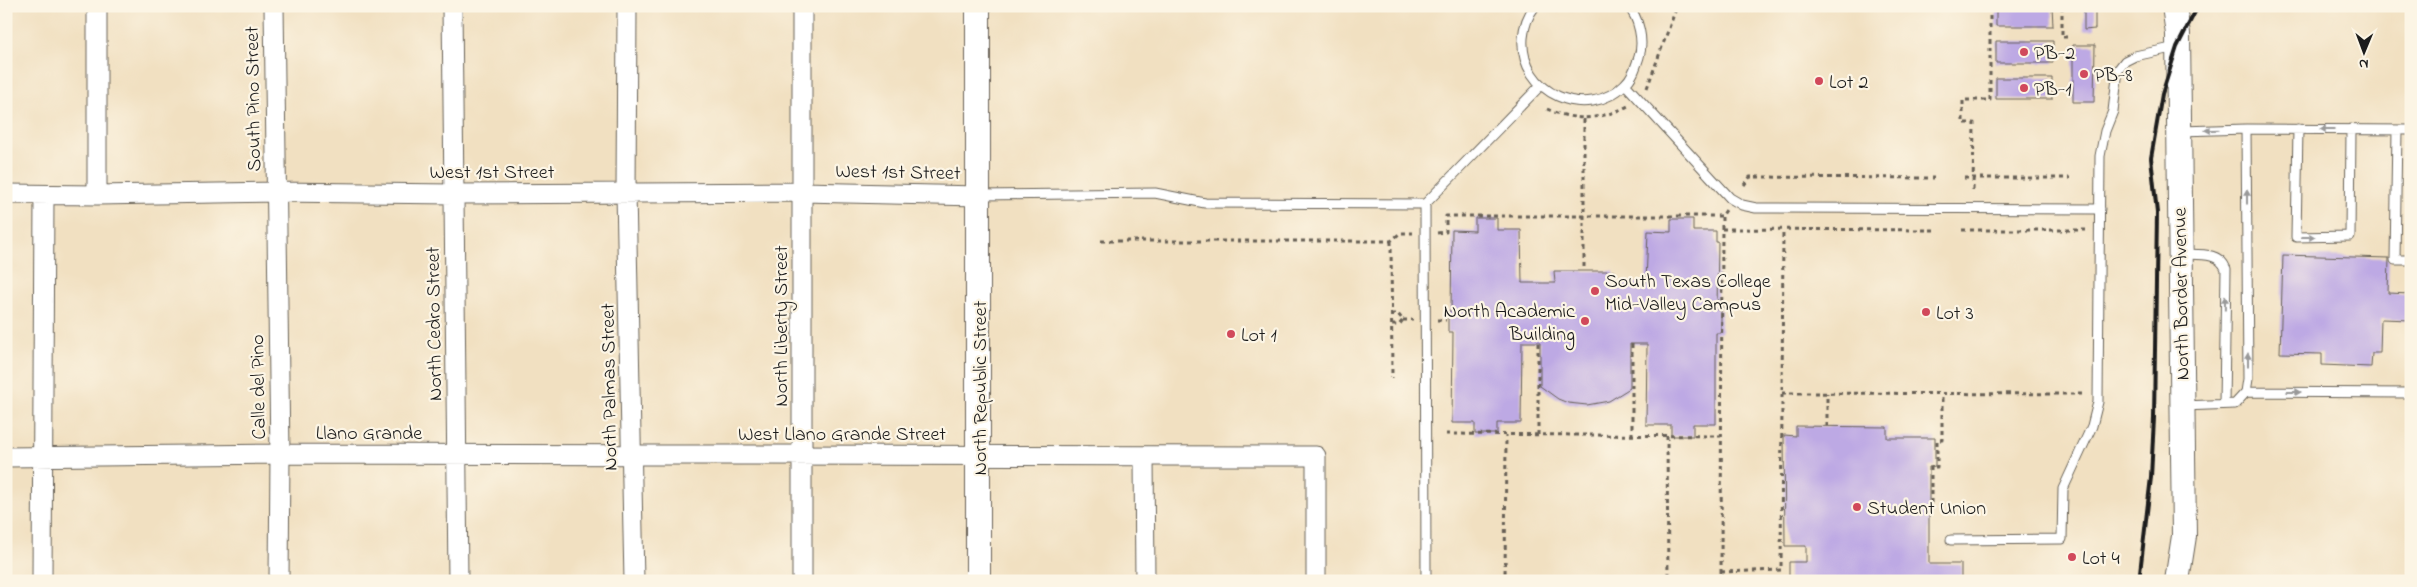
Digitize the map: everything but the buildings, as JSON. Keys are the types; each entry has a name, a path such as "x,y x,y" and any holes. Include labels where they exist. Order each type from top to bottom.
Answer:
{"street":[{"path":"97,6 97,196"},
{"name":"South Pino Street","path":"274,6 276,192"},
{"name":"North Cedro Street","path":"452,6 458,581"},
{"name":"North Palmas Street","path":"627,6 626,193 633,456 634,581"},
{"name":"North Liberty Street","path":"802,6 802,581"},
{"name":"North Republic Street","path":"978,6 978,581"},
{"name":"North Border Avenue","path":"2174,6 2177,47 2184,536 2177,581"},
{"name":"West 1st Street","path":"6,194 97,196 276,192 453,194 803,192 978,196"},
{"name":"Calle del Pino","path":"276,192 280,454 279,581"},
{"path":"42,581 44,195"},
{"path":"6,458 280,454"},
{"name":"Llano Grande","path":"280,454 458,454"},
{"name":"West Llano Grande Street","path":"458,454 633,456 1316,456 1316,581"},
{"path":"1144,456 1145,581"}],"lane":[{"path":"1535,6 1524,26 1523,47 1527,65 1540,86 1568,100 1588,101 1608,95 1625,84 1634,71 1640,51 1639,28 1628,6"},
{"path":"1951,540 2062,538 2063,489 2092,426 2098,402 2100,156 2105,130 2113,111 2118,70 2125,61 2135,56 2177,47"},
{"path":"1625,84 1730,198 1742,205 1766,208 2100,209"},
{"path":"1426,581 1425,204 1540,86"},
{"path":"2182,406 2235,404 2246,392 2248,379 2246,129"},
{"path":"2178,131 2246,129 2411,130"},
{"path":"2298,129 2296,237 2350,236 2351,129"},
{"path":"2397,130 2395,260 2411,260"},
{"path":"978,196 1155,194 1205,203 1425,204"},
{"path":"2180,254 2215,256 2222,260 2226,269 2224,404"},
{"path":"2246,392 2411,393"}],"path":[{"path":"1648,88 1677,6"},
{"path":"1973,190 1974,123 1963,123 1963,100 1990,100 1990,6"},
{"path":"2062,6 2062,37 2069,37"},
{"path":"1584,119 1584,271"},
{"path":"1744,185 1750,177 1934,178"},
{"path":"1964,178 2070,178"},
{"path":"1446,232 1446,216 1722,216 1721,581"},
{"path":"1722,229 1934,230"},
{"path":"1721,572 1782,570 1782,230"},
{"path":"1962,230 2086,230"},
{"path":"1101,241 1391,241 1400,233 1415,233"},
{"path":"1391,241 1392,378"},
{"path":"1392,314 1398,314 1403,320"},
{"path":"1403,320 1416,320"},
{"path":"1392,325 1399,326 1403,320"},
{"path":"1538,342 1538,435"},
{"path":"1632,344 1632,436"},
{"path":"1782,393 2082,394"},
{"path":"1827,393 1827,426"},
{"path":"1931,503 1931,467 1937,467 1937,440 1942,440 1942,394"},
{"path":"1446,434 1721,436"},
{"path":"1505,581 1506,435"},
{"path":"1667,436 1668,581"}],"railway":[{"path":"2139,581 2151,477 2154,418 2157,213 2151,158 2162,94 2177,47 2198,6"}],"place":[{"name":"PB-2","path":"2024,52"},
{"name":"PB-8","path":"2084,74"},
{"name":"Lot 2","path":"1819,81"},
{"name":"PB-1","path":"2024,88"},
{"name":"South Texas College Mid-Valley Campus","path":"1595,291"},
{"name":"Lot 3","path":"1926,312"},
{"name":"North Academic Building","path":"1585,321"},
{"name":"Lot 1","path":"1231,334"},
{"name":"Student Union","path":"1857,507"},
{"name":"Lot 4","path":"2072,557"}]}
